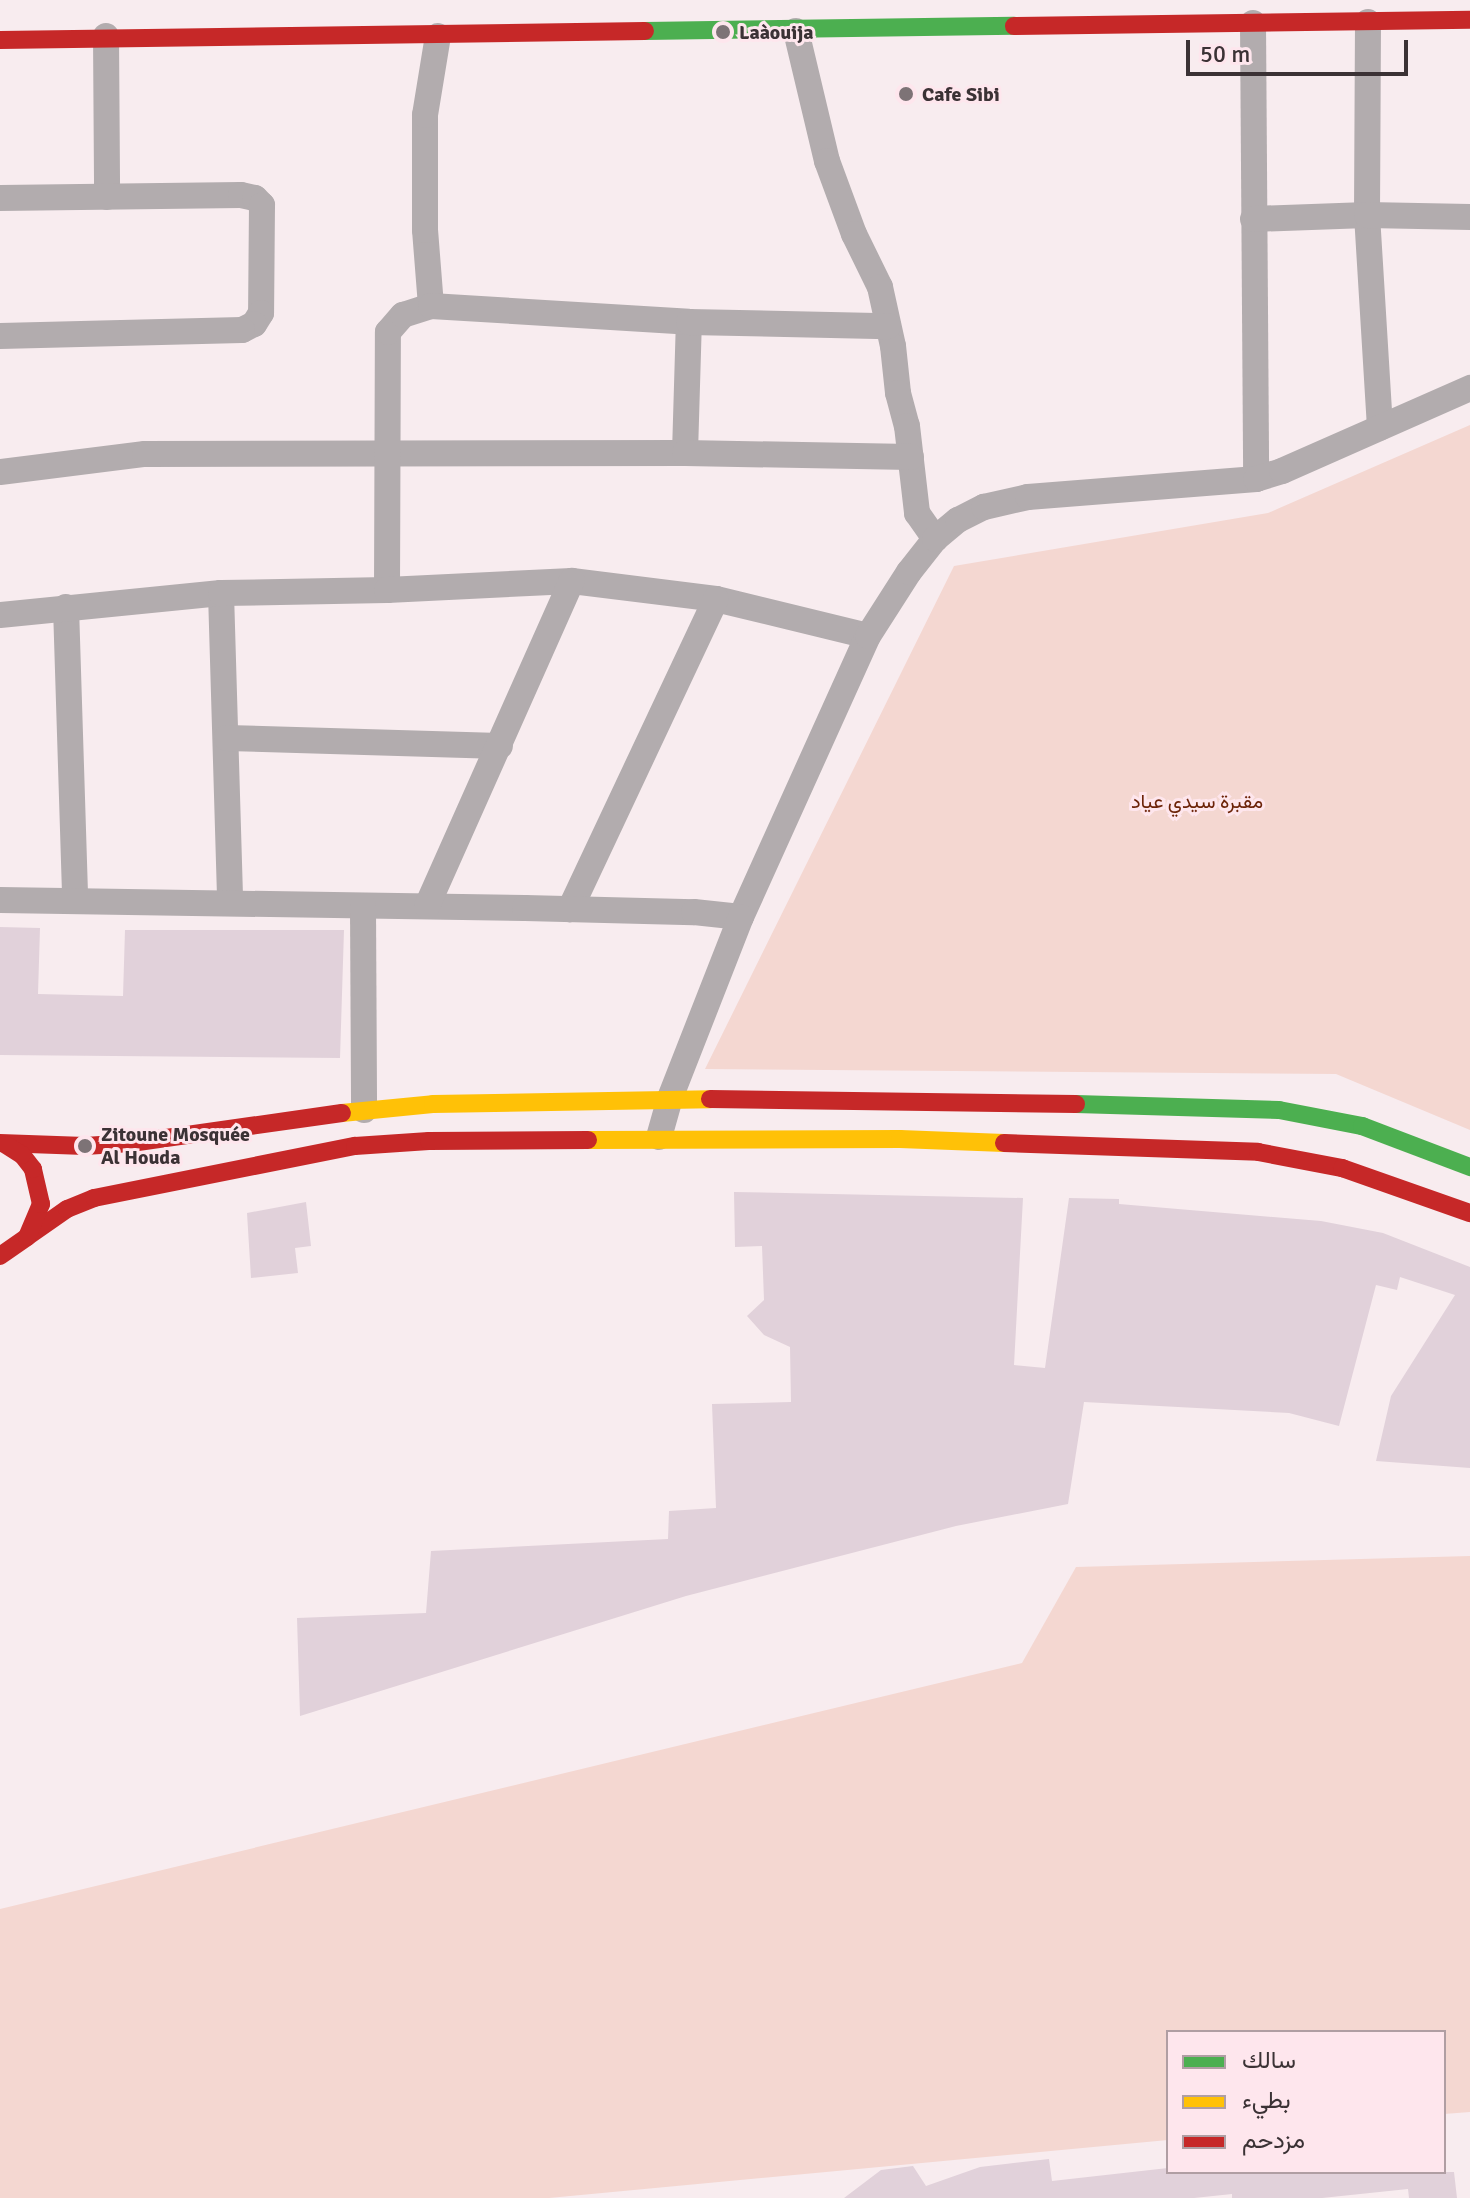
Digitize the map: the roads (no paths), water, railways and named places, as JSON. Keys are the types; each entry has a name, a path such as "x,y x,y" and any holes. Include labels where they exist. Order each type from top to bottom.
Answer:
{"main road":[{"path":"0,40 106,36 438,36 796,23 1470,20"},
{"path":"3,1144 131,1143 364,1110 433,1104 670,1098 1025,1123 1258,1152 1342,1168 1395,1184 1470,1213"},
{"path":"0,1256 67,1209 94,1198 355,1146 429,1141 659,1137 1279,1110 1362,1126 1470,1167"},
{"path":"3,1144 22,1155 33,1169 40,1187 36,1222 27,1237"}],"street":[{"path":"1368,22 1367,215 1380,428"},
{"path":"796,23 827,161 854,234 880,287 911,457 917,513 935,539"},
{"path":"1253,23 1256,479"},
{"path":"106,36 107,197"},
{"path":"431,306 425,230 425,115 438,36"},
{"path":"0,198 241,195 255,198 262,205 261,313 254,324 242,330 0,336"},
{"path":"1253,219 1367,215 1470,217"},
{"path":"387,590 388,332 403,315 431,306 689,322 888,326"},
{"path":"685,453 689,322"},
{"path":"659,1137 670,1098 741,917 868,636 909,572 935,539 958,520 984,507 1028,497 1256,479 1282,471 1470,388"},
{"path":"0,472 145,454 685,453 911,457"},
{"path":"427,906 572,581"},
{"path":"0,615 221,593 387,590 572,581 716,599 868,636"},
{"path":"221,593 230,901"},
{"path":"570,909 716,599"},
{"path":"66,607 75,901"},
{"path":"227,738 500,746"},
{"path":"0,900 230,901 570,909 741,917"},
{"path":"363,906 364,1110"}],"place":[{"name":"Laàouija","path":"723,32"},
{"name":"Cafe Sibi","path":"906,94"},
{"name":"Zitoune Mosquée Al Houda","path":"85,1146"}],"park label":[{"name":"مقبرة سيدي عياد","path":"1197,801"}]}
